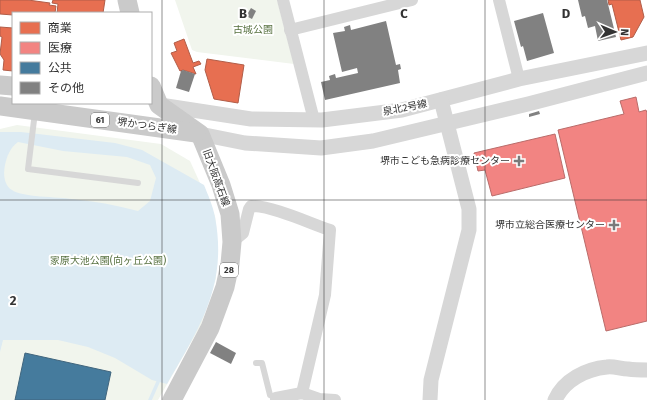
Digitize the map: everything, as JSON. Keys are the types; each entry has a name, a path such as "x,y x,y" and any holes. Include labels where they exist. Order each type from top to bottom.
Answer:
{"main road":[{"path":"0,85 12,86"},
{"path":"151,104 200,134"},
{"name":"堺かつらぎ線","path":"0,106 34,118 200,134"},
{"name":"旧大阪高石線","path":"172,400 210,328 225,287 230,264 232,242 230,214 221,185 200,134"}],"street":[{"path":"283,0 314,120"},
{"path":"290,30 412,0"},
{"path":"499,0 520,79"},
{"name":"泉北2号線","path":"151,104 251,119 314,120 402,110 520,79 647,53"},
{"path":"200,134 245,143 321,148 373,141 528,104 647,73"},
{"path":"430,400 431,380 469,230 469,209 440,100"},
{"path":"232,242 243,233 251,206 258,206 272,210 330,230 325,296 302,393"},
{"path":"555,400 558,393 572,379 590,370 609,366 628,370 647,370"},
{"path":"276,399 302,393 319,399 335,400"}],"lane":[{"path":"34,118 28,169 138,183"},
{"path":"256,363 262,363 270,395 276,399"}],"green space":[{"name":"古城公園","path":"175,0 277,0 294,64 197,52 192,50"},
{"name":"家原大池公園(向ヶ丘公園)","path":"17,125 161,144 190,161 215,216 217,234 216,278 201,325 158,400 0,400 0,129"}],"shaded area":[{"name":"家原大池公園(向ヶ丘公園)","path":"0,132 21,132 115,143 142,150 204,185 215,217 218,242 214,285 200,325 167,384 152,380 115,358 88,347 58,340 3,340 0,352","holes":["18,142 63,151 127,157 150,165 156,178 150,201 138,211 88,201 23,194 12,190 7,185 4,176 4,168 8,155"]}],"building: 商業":[{"path":"0,0 28,0 50,3 49,5 56,6 55,12 12,12 12,15 0,14"},
{"path":"53,0 105,0 103,12 57,12 58,4 52,3"},
{"path":"608,0 640,0 644,17 633,37 621,40 612,4 609,5"},
{"path":"0,27 12,28 12,71 3,70 4,60 0,54 2,37 0,36"},
{"path":"184,39 193,63 199,61 201,64 193,67 196,74 183,70 180,71 171,53 177,51 174,43"},
{"path":"207,59 244,65 238,103 214,99 205,70"}],"building: 医療":[{"name":"堺市立総合医療センター","path":"636,97 639,112 646,110 647,113 647,321 606,331 558,130 624,114 620,101"},
{"name":"堺市こども急病診療センター","path":"555,134 565,178 492,196 485,170 478,171 474,153"}],"building: 公共":[{"path":"25,353 111,372 105,400 15,400"}],"building: その他":[{"path":"578,0 607,0 616,37 598,41 595,26 588,28 585,16 582,17"},
{"path":"251,8 256,11 252,19 246,16"},
{"path":"543,13 554,53 527,61 523,46 521,47 514,21"},
{"path":"386,21 396,65 400,64 401,69 398,70 400,83 325,100 321,82 330,80 329,76 335,74 336,78 358,73 357,68 342,72 333,33 345,31 344,27 350,25 351,30"},
{"path":"183,70 195,74 189,92 176,88 181,71"},
{"path":"539,111 540,114 529,117 529,114"},
{"path":"216,342 236,353 231,364 210,353"}],"waterway":[{"path":"150,400 158,382"}],"place":[{"name":"堺市こども急病診療センター","path":"519,161"},
{"name":"堺市立総合医療センター","path":"614,225"}]}
